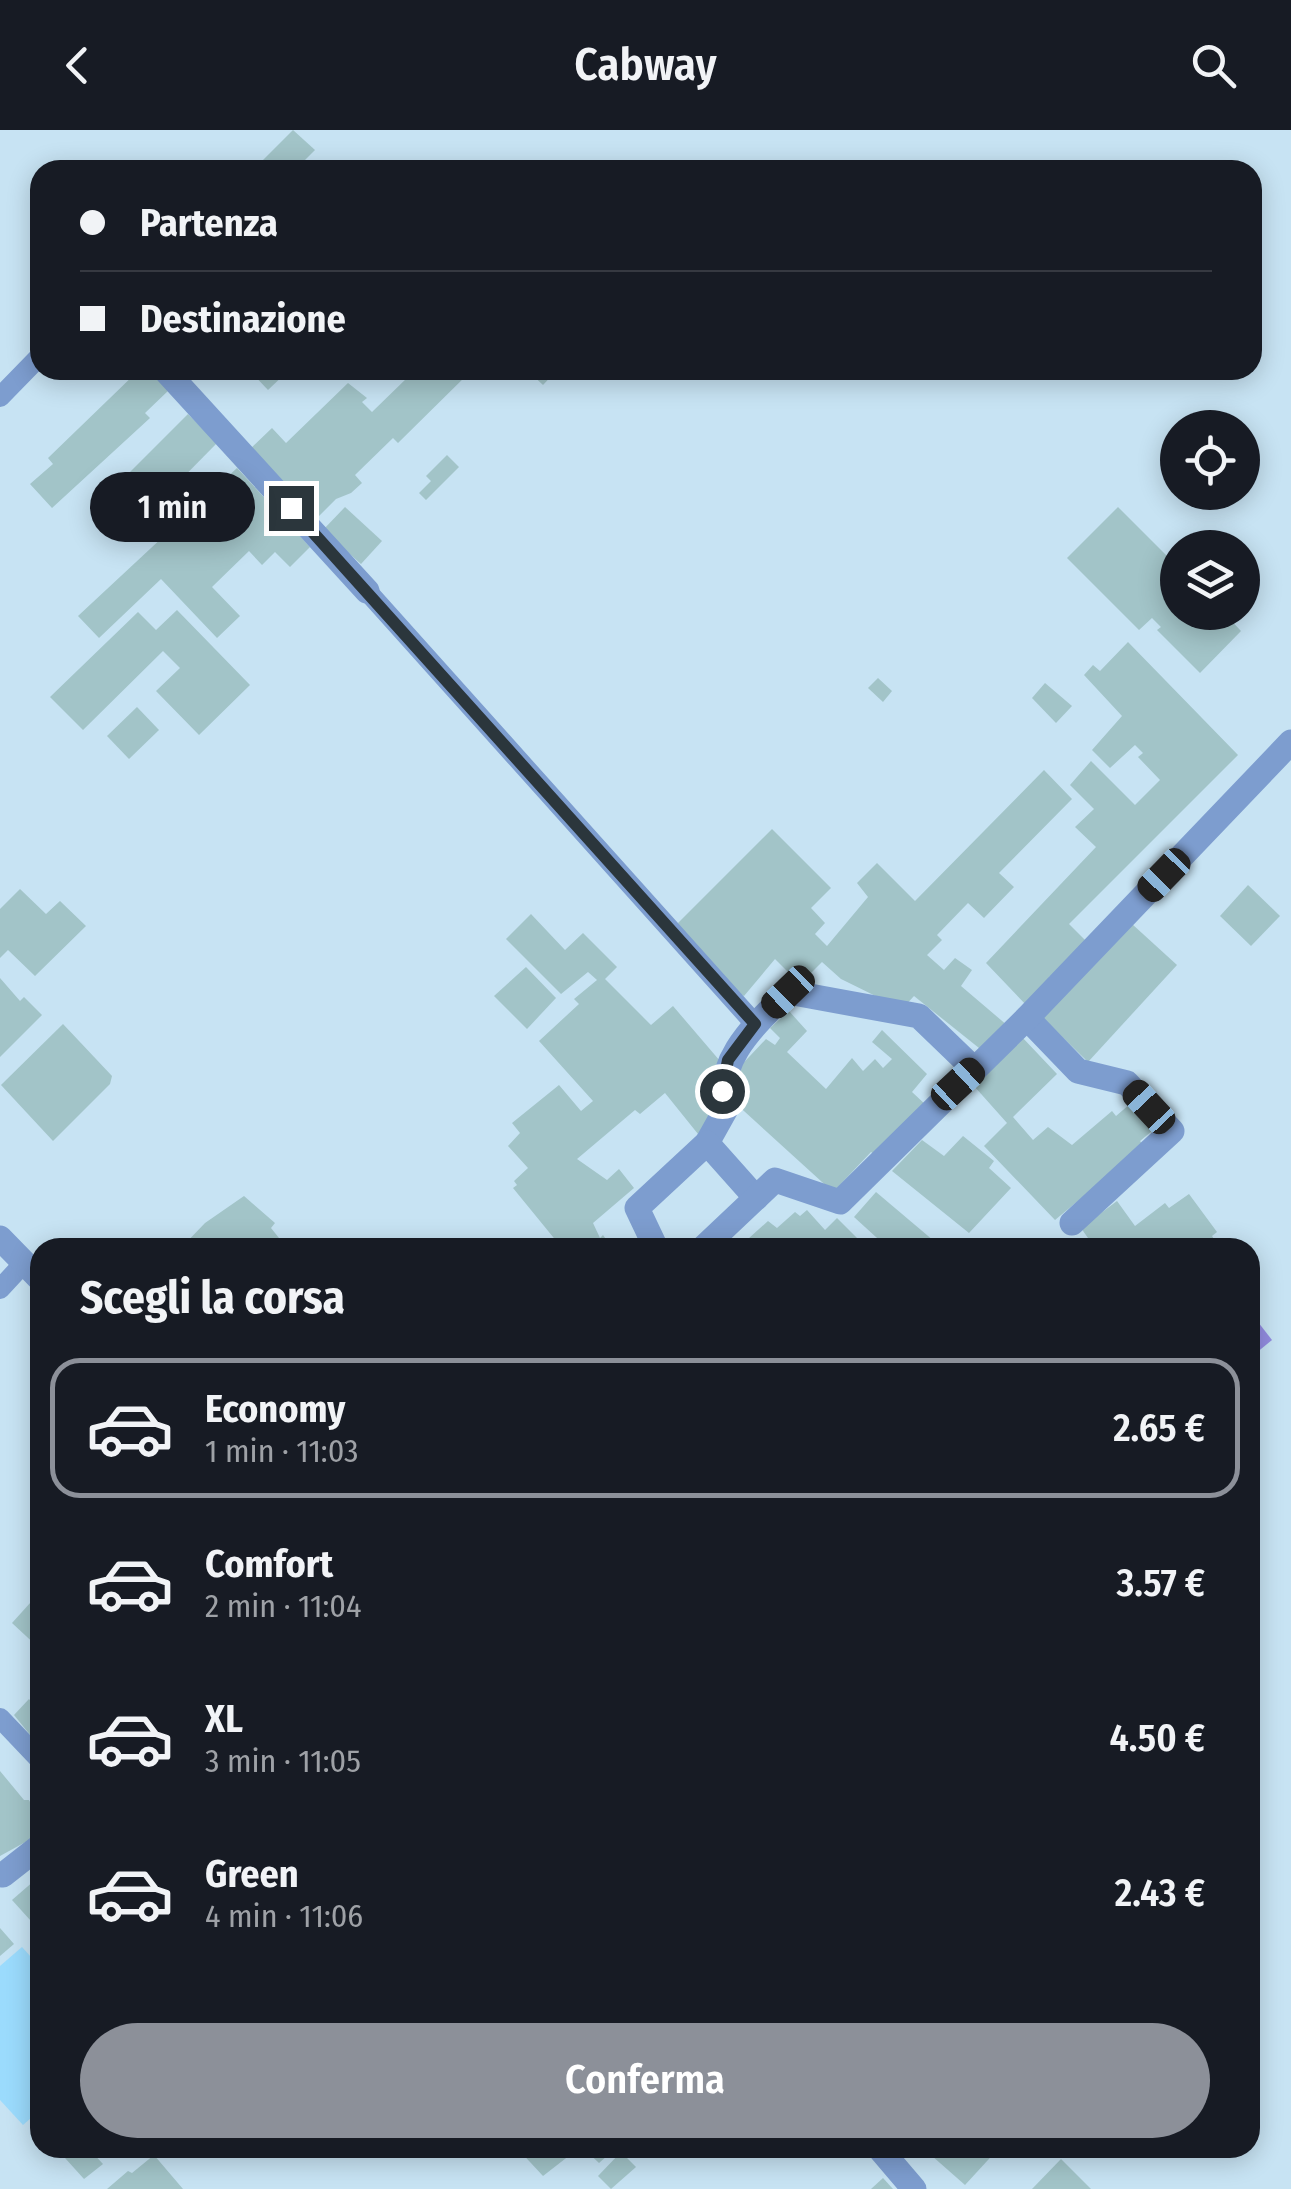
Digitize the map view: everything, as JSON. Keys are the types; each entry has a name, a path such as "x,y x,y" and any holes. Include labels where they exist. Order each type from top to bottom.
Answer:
{"street":[{"path":"173,380 366,591"},
{"path":"713,1238 775,1180 840,1202 1027,1018 1291,742"},
{"path":"651,1238 637,1208 707,1144 726,1108 722,1091 728,1060 755,1024 788,992 919,1016 974,1069"},
{"path":"1027,1018 1078,1072 1127,1083 1172,1130 1072,1222"},
{"path":"707,1144 756,1198"},
{"path":"0,1238 30,1269"},
{"path":"3,1876 30,1854"},
{"path":"888,2158 914,2189"}],"lane":[{"path":"0,396 30,366"},
{"path":"366,591 755,1024"},
{"path":"0,1289 30,1272"},
{"path":"0,1718 30,1750"}],"shaded area":[{"path":"1260,1325 1272,1340 1260,1350"},
{"path":"22,1947 30,1956 30,2119 23,2125 0,2100 0,1966"}],"building":[{"path":"293,130 315,150 305,160 263,160"},
{"path":"129,380 161,380 170,389 145,413 150,418 52,508 30,484 53,464 48,458"},
{"path":"258,380 278,380 268,390"},
{"path":"405,380 462,380 398,443 393,438 355,475 362,483 336,499 314,521 247,452 272,428 286,443 348,383 367,398 362,402 372,412"},
{"path":"188,414 217,443 150,511 120,482"},
{"path":"447,455 459,467 426,500 419,493 431,481 426,476"},
{"path":"237,468 310,547 290,567 275,552 262,565 249,551 212,587 240,616 217,638 161,579 99,638 78,616"},
{"path":"345,507 382,541 361,564 323,530"},
{"path":"1118,507 1160,549 1160,626 1152,618 1139,630 1067,558"},
{"path":"177,610 250,685 199,735 156,691 180,668 163,651 83,730 50,697 138,612 156,630"},
{"path":"1160,628 1241,631 1200,673 1157,630"},
{"path":"1128,642 1238,755 1069,924 1088,943 1053,978 1050,976 1029,1008 986,963 1096,847 1075,827 1094,809 1070,785 1091,761 1135,805 1160,780 1138,757 1143,753 1135,745 1110,768 1092,750 1122,716 1084,675 1093,665 1100,671"},
{"path":"878,678 892,691 883,702 868,688"},
{"path":"1045,683 1072,706 1056,723 1032,698"},
{"path":"137,707 159,730 129,759 107,736"},
{"path":"1044,770 1072,799 999,873 1014,887 984,918 968,903 937,935 942,940 927,955 944,970 955,958 972,970 961,986 1008,1026 984,1052 914,996 902,1009 841,979 822,962 800,984 775,959 744,996 680,930 678,923 772,829 831,888 811,908 825,923 815,934 827,946 868,897 857,883 877,863 915,901"},
{"path":"1248,885 1280,916 1251,946 1220,916"},
{"path":"20,889 46,914 60,901 86,926 35,976 8,950 0,958 0,909"},
{"path":"531,914 565,950 583,933 617,967 605,979 651,1025 673,1006 720,1061 710,1070 717,1079 708,1092 716,1102 710,1111 715,1116 698,1134 665,1093 640,1114 635,1110 577,1159 607,1180 619,1169 634,1188 593,1223 600,1238 554,1238 513,1188 517,1185 514,1181 528,1168 508,1146 520,1133 512,1123 559,1085 581,1111 593,1101 539,1041 579,1004 574,999 597,980 588,972 561,994 506,939"},
{"path":"1132,924 1177,965 1088,1062 1043,1018"},
{"path":"526,967 556,998 527,1029 494,996"},
{"path":"0,978 20,1001 24,997 42,1015 0,1057"},
{"path":"789,1011 807,1031 787,1052 826,1089 852,1058 863,1071 875,1059 883,1068 892,1059 872,1042 882,1030 927,1074 912,1092 927,1106 880,1158 871,1152 833,1192 733,1101 745,1084 733,1074 766,1039 775,1045 780,1038 770,1028"},
{"path":"63,1024 112,1076 110,1084 53,1141 1,1085"},
{"path":"1021,1036 1057,1074 1013,1117 1033,1140 1048,1127 1072,1145 1112,1111 1116,1116 1130,1104 1152,1131 1140,1141 1144,1146 1055,1220 984,1146 1007,1123 974,1086"},
{"path":"963,1136 994,1161 989,1168 1011,1188 969,1233 892,1171 922,1140 944,1156"},
{"path":"876,1192 930,1238 877,1238 854,1217"},
{"path":"1189,1194 1217,1232 1213,1238 1088,1238 1081,1228 1117,1201 1135,1226 1165,1203 1169,1208"},
{"path":"244,1196 275,1223 271,1228 279,1238 191,1238"},
{"path":"807,1210 825,1230 837,1218 857,1238 749,1238 768,1221 777,1228 795,1212 800,1216"},
{"path":"30,1603 30,1640 12,1623"},
{"path":"29,1699 30,1735 14,1715"},
{"path":"0,1771 30,1802 30,1840 0,1856"},
{"path":"30,1884 30,1920 12,1900"},
{"path":"0,1928 14,1944 0,1956"},
{"path":"65,2158 97,2158 103,2164 84,2179"},
{"path":"150,2158 157,2158 183,2189 107,2189 128,2171 132,2173"},
{"path":"526,2158 566,2158 543,2176"},
{"path":"615,2158 627,2158 636,2167 611,2189 598,2176"},
{"path":"934,2158 990,2158 965,2185"},
{"path":"1061,2159 1091,2189 1032,2189"},
{"path":"883,2178 893,2189 871,2189"}],"route":[{"path":"291,508 755,1024 728,1060 728,1076 722,1091"}]}
